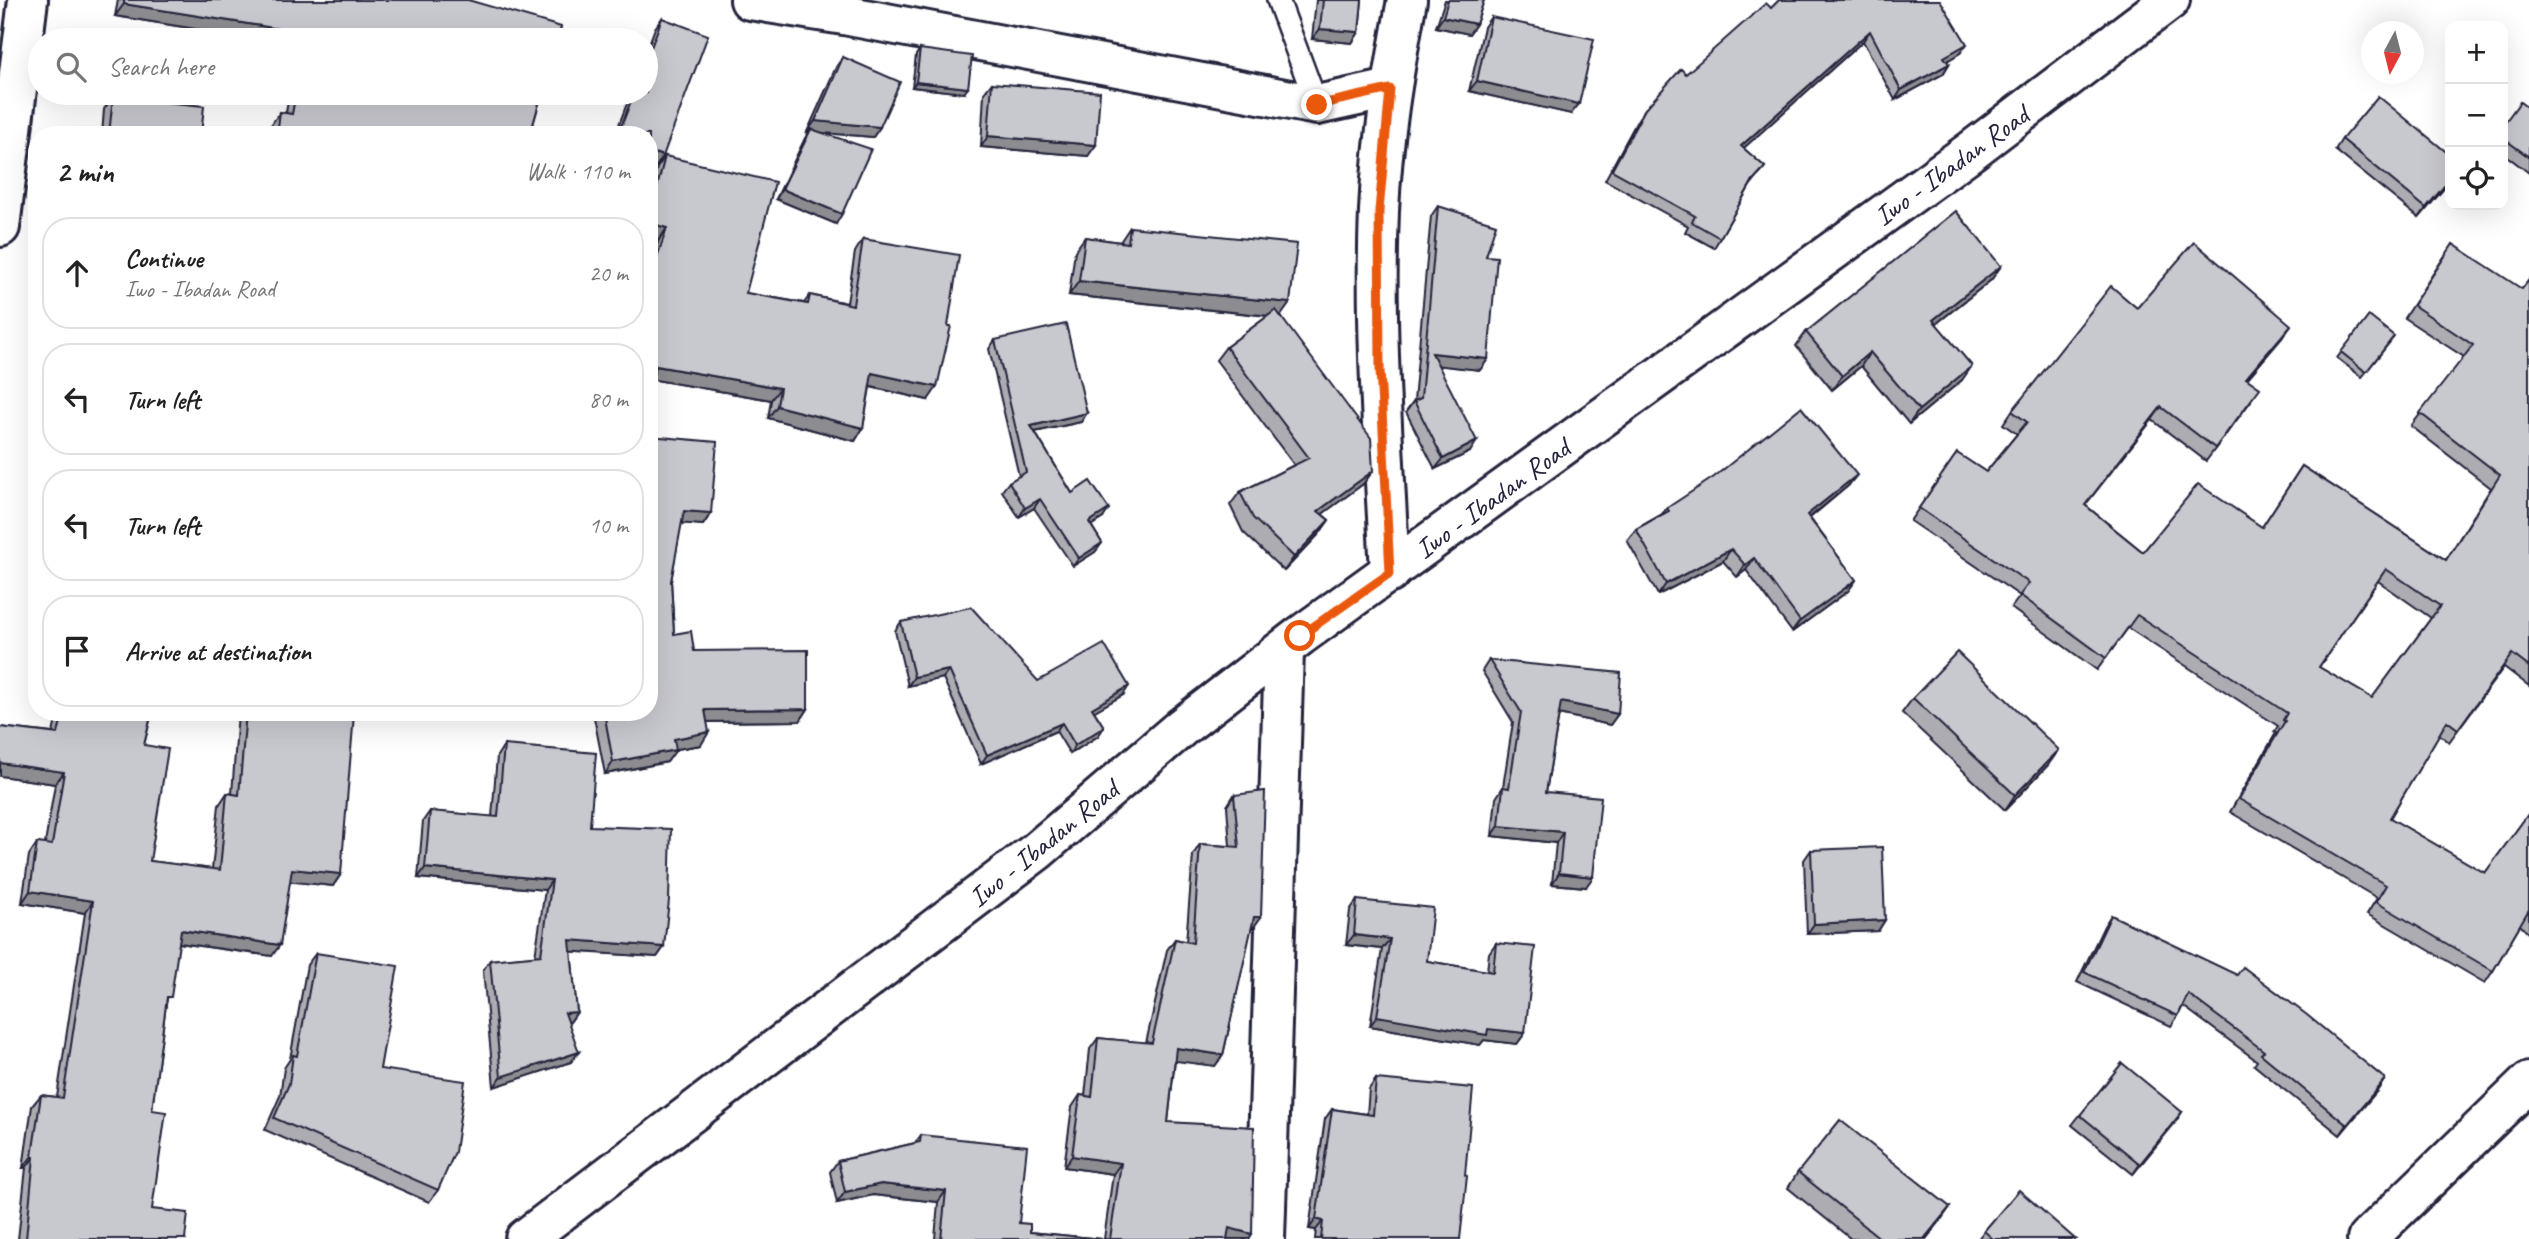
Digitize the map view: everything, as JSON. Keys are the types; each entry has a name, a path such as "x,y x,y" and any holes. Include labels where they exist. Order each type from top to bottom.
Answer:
{"street":[{"path":"0,227 28,0"},
{"path":"750,0 845,7 1317,105 1390,89"},
{"path":"1390,573 1380,369 1379,211 1390,89 1407,0"},
{"name":"Iwo - Ibadan Road","path":"525,1239 1037,851 1182,727 1284,651 1300,636 1971,151 2170,0"},
{"path":"1265,1239 1284,651"},
{"path":"2367,1239 2529,1082"}],"lane":[{"path":"1278,0 1317,105"}],"building":[{"path":"124,0 468,0 561,27 274,28 124,4"},
{"path":"1323,0 1362,0 1359,32 1320,29"},
{"path":"1448,0 1484,0 1476,24 1443,17"},
{"path":"1779,0 1940,0 1967,44 1944,57 1949,64 1901,90 1870,31 1741,146 1765,167 1753,180 1720,238 1692,222 1695,216 1612,170 1645,109 1681,69 1686,74 1766,3 1771,8"},
{"path":"1491,17 1594,39 1579,104 1477,81"},
{"path":"662,18 708,35 663,156 658,154 658,126 621,126 629,105 658,105 658,29"},
{"path":"920,49 972,56 968,88 916,82"},
{"path":"843,57 900,82 880,127 815,121"},
{"path":"992,83 1100,92 1096,145 988,136"},
{"path":"2378,96 2445,151 2445,185 2426,208 2342,139"},
{"path":"2520,102 2529,109 2529,157 2508,142 2508,118"},
{"path":"112,105 204,106 202,126 110,126"},
{"path":"294,105 539,105 533,126 278,126 280,112 292,114"},
{"path":"811,129 871,149 842,214 782,189"},
{"path":"665,156 775,182 746,293 808,304 810,295 853,305 863,239 959,255 948,326 951,326 937,387 872,373 863,428 777,406 780,388 658,366 658,254 667,228 658,226 658,184"},
{"path":"1438,206 1496,224 1486,256 1497,257 1488,359 1432,353 1477,441 1443,459 1414,401 1421,398"},
{"path":"1956,211 2001,266 1933,320 1972,366 1919,410 1870,352 1842,376 1806,332"},
{"path":"1130,227 1297,244 1290,303 1079,281 1085,237 1128,243"},
{"path":"2194,242 2291,325 2246,378 2260,388 2215,448 2161,407 2085,505 2143,552 2198,484 2262,527 2302,466 2446,560 2500,475 2420,413 2473,345 2413,305 2453,244 2522,289 2529,280 2529,667 2512,654 2458,729 2447,721 2390,818 2485,873 2529,813 2529,912 2493,971 2376,902 2386,885 2239,799 2285,721 2283,720 2287,713 2137,615 2106,658 2020,595 2029,583 1919,508 1957,453 1986,472 2027,422 2012,411 2111,286 2137,308","holes":["2386,569 2440,606 2372,698 2319,667"]},
{"path":"1276,310 1371,438 1373,471 1318,511 1329,520 1294,557 1253,518 1240,492 1309,458 1226,347"},
{"path":"2369,316 2394,336 2366,372 2341,352"},
{"path":"1066,324 1087,413 1031,426 1072,493 1090,481 1109,509 1089,522 1102,543 1079,558 1040,499 1025,508 1009,482 1026,472 995,340"},
{"path":"1801,407 1857,475 1807,515 1856,580 1800,621 1754,558 1745,565 1731,549 1666,584 1636,529 1669,511 1667,508 1714,477"},
{"path":"658,437 717,442 711,513 684,511 671,581 674,634 691,631 694,651 808,650 808,709 705,710 709,732 674,739 676,750 613,762 606,721 658,721"},
{"path":"971,607 1038,681 1104,644 1129,686 1092,708 1104,727 1075,745 1062,723 987,755 949,670 914,677 901,622"},
{"path":"1957,652 2059,750 2015,795 1913,698"},
{"path":"1489,660 1621,673 1618,714 1561,702 1546,792 1601,797 1593,877 1559,873 1563,832 1499,826 1503,787 1509,788 1521,712"},
{"path":"61,721 150,721 144,745 168,749 150,861 220,870 227,793 239,795 245,721 353,721 341,874 292,869 280,945 181,930 171,997 167,997 152,1110 166,1112 152,1209 188,1213 185,1239 26,1239 32,1156 41,1095 63,1098 93,901 30,891 37,843 52,845 64,772 0,763 0,727 58,734"},
{"path":"504,745 596,753 590,826 671,829 669,900 664,947 570,940 577,1012 565,1013 579,1052 501,1077 490,960 541,955 552,880 425,868 430,811 498,817"},
{"path":"1265,791 1261,917 1254,917 1223,1055 1176,1048 1168,1122 1254,1127 1252,1234 1229,1228 1227,1239 1110,1239 1121,1163 1072,1156 1080,1095 1092,1097 1098,1038 1152,1043 1175,939 1193,943 1200,844 1239,847 1234,795"},
{"path":"1882,847 1885,920 1814,924 1811,850"},
{"path":"1357,900 1433,908 1427,961 1493,972 1496,943 1535,947 1525,1033 1488,1029 1487,1035 1377,1016 1390,939 1354,935"},
{"path":"2111,915 2237,975 2243,967 2385,1079 2347,1125 2261,1054 2264,1051 2188,994 2178,1016 2084,972"},
{"path":"316,953 398,966 380,1069 465,1081 455,1152 438,1190 274,1118 289,1084 293,1055 297,1056"},
{"path":"2122,1063 2182,1112 2140,1164 2080,1115"},
{"path":"1376,1079 1473,1088 1460,1239 1321,1239 1323,1221 1316,1219 1332,1109 1373,1115"},
{"path":"1840,1120 1950,1207 1924,1239 1881,1239 1798,1172"},
{"path":"921,1135 1027,1146 1019,1223 1030,1224 1030,1232 1102,1239 941,1239 946,1191 881,1184 845,1192 838,1161 920,1142"},
{"path":"2019,1190 2075,1239 1993,1239 1984,1231"}],"route":[{"path":"1300,636 1390,573 1380,369 1379,211 1390,89 1317,105"}]}
